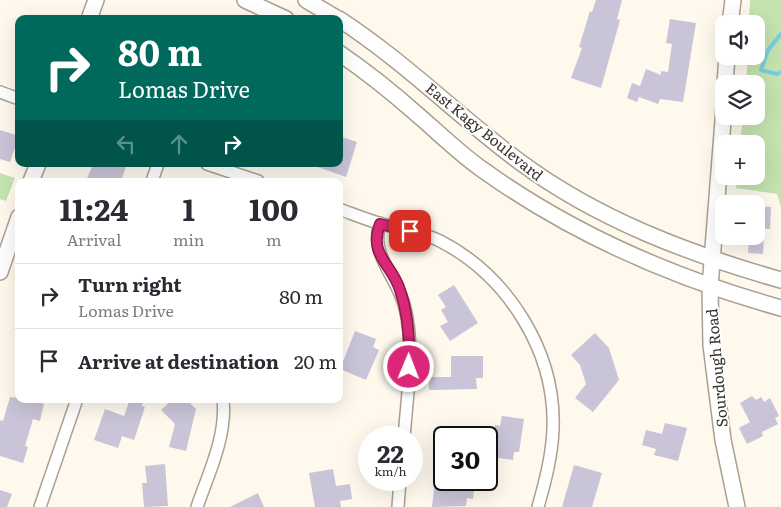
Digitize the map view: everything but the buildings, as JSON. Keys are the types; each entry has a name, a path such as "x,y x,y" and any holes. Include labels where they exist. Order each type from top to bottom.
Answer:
{"main road":[{"path":"90,15 96,0"},
{"path":"246,0 278,15"},
{"name":"East Kagy Boulevard","path":"306,0 332,15"},
{"path":"731,15 733,0"},
{"name":"East Kagy Boulevard","path":"343,22 368,38 520,162 600,212 712,260 781,280"},
{"name":"East Kagy Boulevard","path":"343,56 372,76 481,169 545,212 595,239 710,288 781,308"},
{"name":"Sourdough Road","path":"723,125 710,288 711,345 722,440 736,507"},
{"path":"0,272 15,229"}],"street":[{"path":"0,92 15,98"},
{"path":"216,167 249,178"},
{"path":"343,210 380,224 425,234 470,260 503,290 526,324 547,375 553,428 549,463 538,507"},
{"path":"380,224 376,245 381,259 400,288 409,332 405,426"},
{"path":"40,507 76,403"},
{"path":"197,507 222,433 225,418 223,403"},
{"path":"398,507 399,491"}],"green space":[{"path":"750,0 781,0 781,207 777,194 736,188 736,185 765,185 765,135 741,135 742,125 765,125 765,75 747,75 747,65 765,65 765,15 749,15"},
{"path":"0,173 15,178 6,201 0,199"}],"waterway":[{"path":"781,34 768,50 761,70 777,74 781,72"}],"route":[{"path":"409,367 409,332 406,309 400,288 381,259 376,245 376,233 380,224 410,231"}]}
